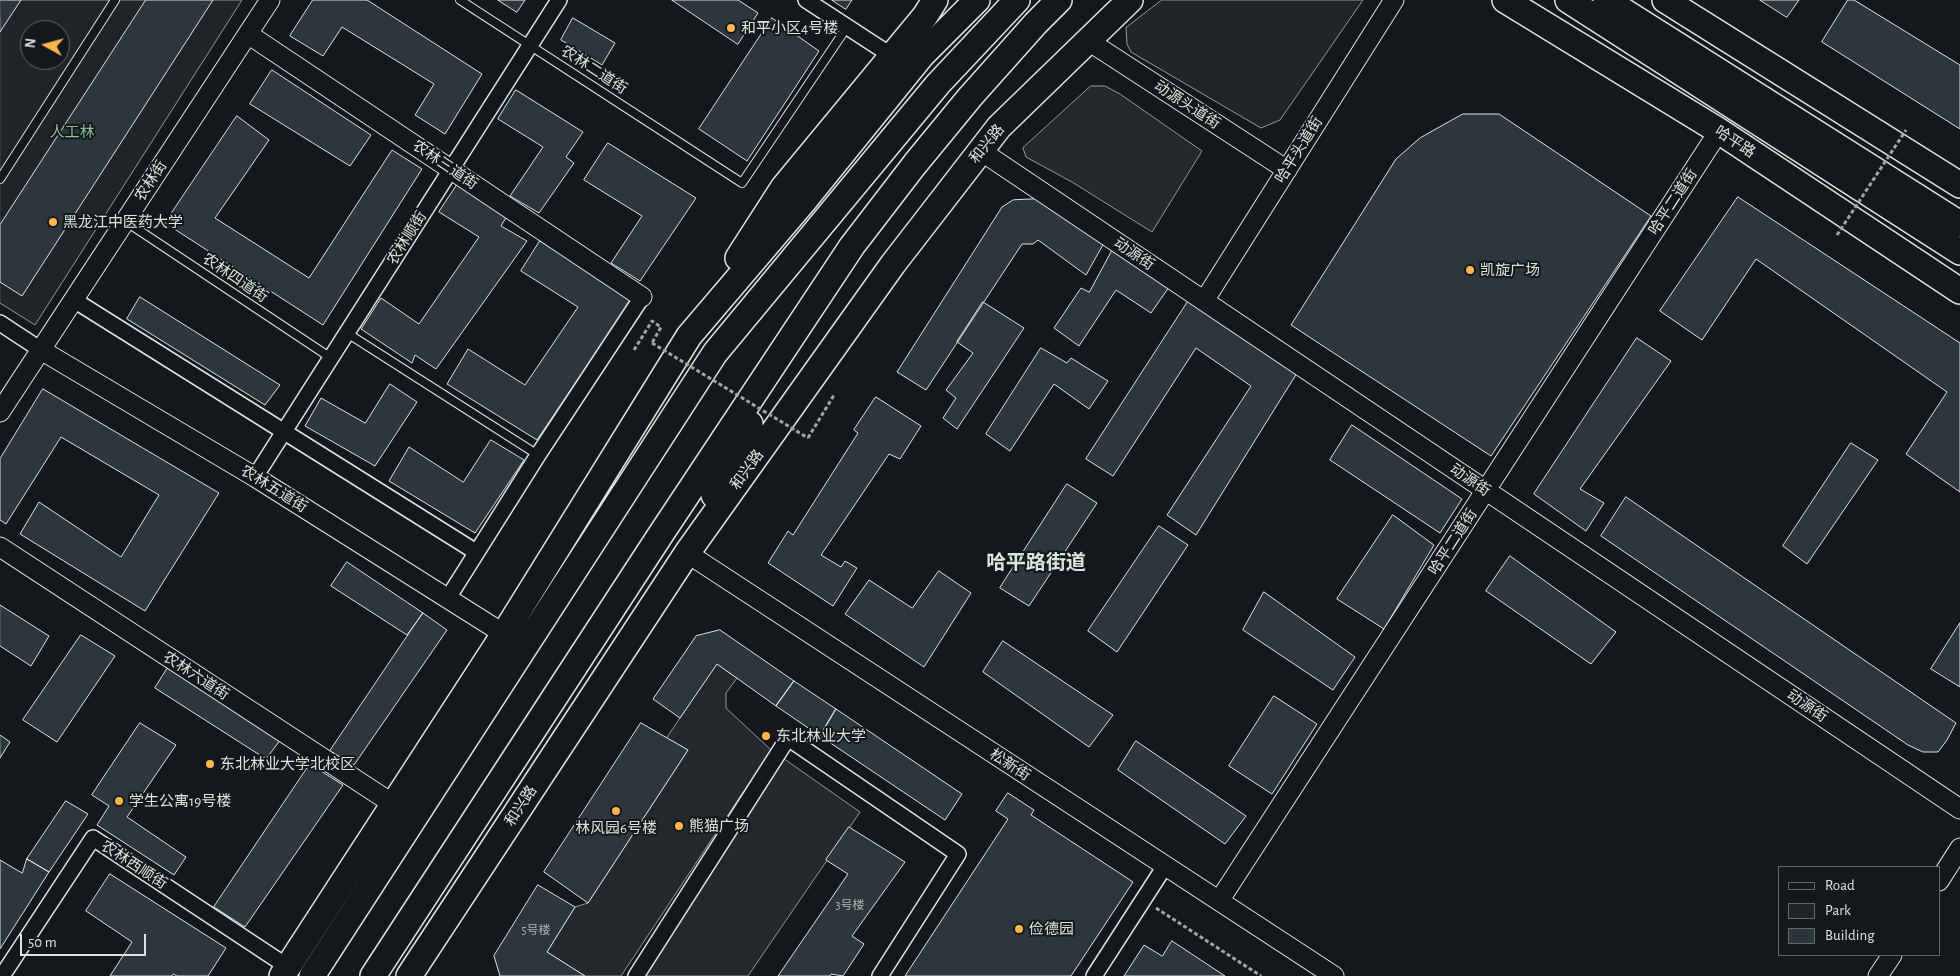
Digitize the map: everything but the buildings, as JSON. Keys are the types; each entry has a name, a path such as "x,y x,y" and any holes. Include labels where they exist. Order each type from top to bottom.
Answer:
{"highway":[{"path":"285,971 504,634 783,188 925,16 935,0"},
{"path":"689,336 804,201 922,55 977,0"},
{"path":"594,490 715,353 938,84 1017,0"},
{"path":"373,976 808,310 852,246 970,97 1059,0"},
{"name":"和兴路","path":"414,974 687,554 893,264 999,127 1130,0"},
{"name":"哈平路","path":"1505,0 1719,131 1953,286"},
{"name":"哈平路","path":"1568,0 1960,252"},
{"path":"1606,0 1960,224"},
{"path":"1665,0 1960,185"},
{"path":"1815,93 1960,224"},
{"path":"1883,202 1953,286"},
{"path":"673,576 808,310"},
{"path":"312,976 715,353"}],"street":[{"name":"农林街","path":"0,412 270,0"},
{"name":"农林顺街","path":"255,477 559,0"},
{"path":"806,0 892,56"},
{"name":"哈平头道街","path":"1204,301 1394,0"},
{"name":"农林三道街","path":"248,34 642,297"},
{"name":"动源头道街","path":"1087,40 1287,170"},
{"name":"哈平二道街","path":"1220,901 1719,131"},
{"name":"动源街","path":"981,151 1960,808"},
{"path":"448,598 538,455 642,297"},
{"path":"74,300 476,552"},
{"path":"0,324 41,350"},
{"name":"农林五道街","path":"41,350 255,477 504,634"},
{"name":"农林六道街","path":"0,548 393,804"},
{"name":"松新街","path":"687,554 1334,976"},
{"path":"636,976 788,738 958,854 880,976"},
{"name":"农林西顺街","path":"2,976 93,838 285,971"},
{"path":"1940,879 1960,848"},
{"path":"1094,976 1165,866"},
{"path":"1878,976 1891,956"}],"lane":[{"path":"0,179 115,0"},
{"name":"农林二道街","path":"460,0 742,183 847,27"},
{"name":"农林四道街","path":"125,221 331,358"},
{"path":"347,333 538,455"}],"path":[{"path":"1837,234 1906,130"},
{"path":"634,350 652,321 661,327 652,343 808,438 834,395"},
{"path":"1143,900 1261,976"}],"green space":[{"name":"人工林","path":"0,0 242,0 35,325 0,303"},
{"path":"1162,0 1363,0 1280,120 1261,128 1131,52 1127,44 1126,28"}],"shaded area":[{"path":"1091,86 1105,86 1120,94 1202,151 1152,232 1072,182 1026,157 1023,148"},
{"name":"熊猫广场","path":"717,664 737,678 726,693 726,708 771,750 621,976 585,976 547,952 575,907 588,903 688,750 667,738"},
{"path":"780,756 860,812 748,976 641,976"}],"place":[{"name":"和平小区4号楼","path":"731,28"},
{"name":"黑龙江中医药大学","path":"53,222"},
{"name":"凯旋广场","path":"1470,270"},
{"name":"东北林业大学","path":"766,736"},
{"name":"东北林业大学北校区","path":"210,764"},
{"name":"学生公寓19号楼","path":"119,801"},
{"name":"林风园6号楼","path":"616,811"},
{"name":"熊猫广场","path":"679,826"},
{"name":"俭德园","path":"1019,929"}],"district":[{"name":"哈平路街道","path":"1036,563"}]}
